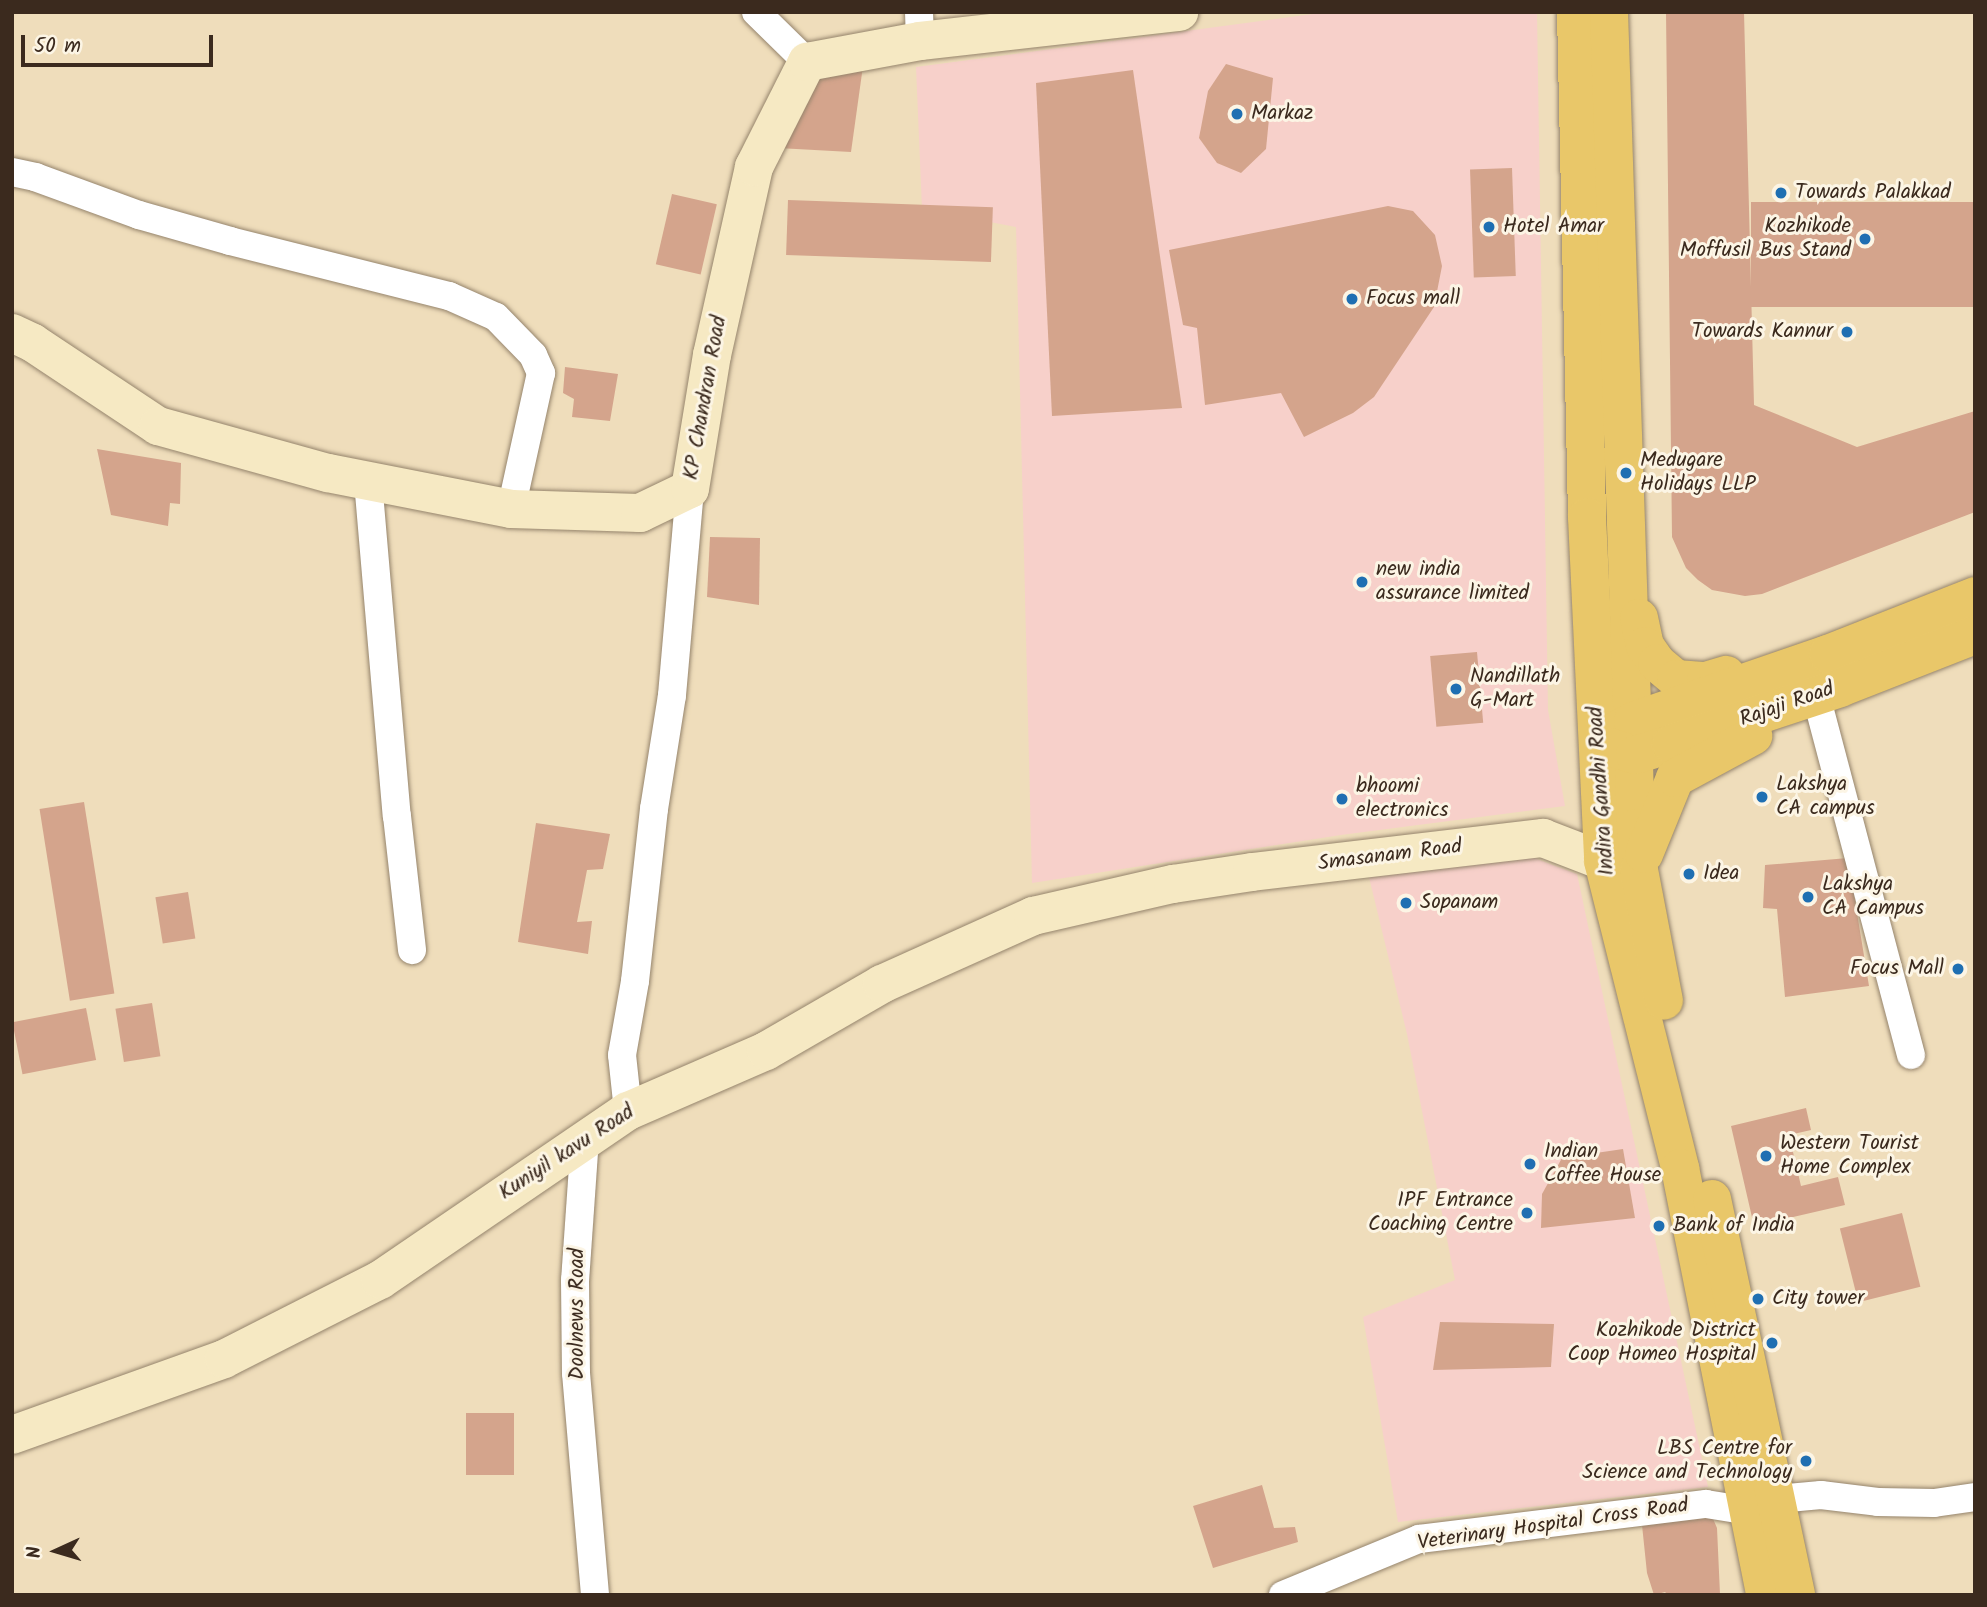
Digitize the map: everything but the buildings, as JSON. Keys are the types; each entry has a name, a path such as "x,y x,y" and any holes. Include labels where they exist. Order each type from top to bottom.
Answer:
{"main road":[{"path":"807,62 920,27 1179,12"},
{"name":"Indira Gandhi Road","path":"1576,12 1587,517 1597,742 1621,865 1657,969 1724,1251 1763,1505 1765,1595"},
{"name":"Indira Gandhi Road","path":"1609,12 1634,738 1621,865"},
{"name":"KP Chandran Road","path":"12,333 33,343 158,426 368,481 511,509 640,513 690,489 712,355 754,167 807,62"},
{"path":"1630,575 1645,646 1657,663 1676,679 1706,681 1756,667 1829,682"},
{"path":"1621,865 1675,778 1829,682 1975,596"},
{"name":"Rajaji Road","path":"1597,742 1634,738 1829,682 1975,635"},
{"name":"Smasanam Road","path":"1173,884 1543,838 1621,865"},
{"name":"Kuniyil kavu Road","path":"12,1435 224,1359 380,1280 628,1111 766,1051 882,984 1033,916 1173,884"},
{"name":"Indira Gandhi Road","path":"1763,1505 1796,1595"}],"street":[{"path":"756,12 807,62"},
{"path":"12,172 35,177 178,226 449,296 496,317 533,355 541,373 511,509"},
{"path":"368,481 397,816 412,950"},
{"path":"628,1111 622,1055 635,981 654,809 672,695 690,489"},
{"path":"1829,682 1912,1055"},
{"name":"Doolnews Road","path":"585,1138 575,1280 576,1373 595,1595"},
{"name":"Veterinary Hospital Cross Road","path":"1283,1595 1419,1539 1706,1504 1763,1505 1821,1495 1878,1502 1934,1503 1975,1497"}],"shaded area":[{"path":"1328,12 1537,12 1548,710 1565,806 1341,835 1032,883 1016,227 922,209 916,67"},
{"path":"1518,852 1577,874 1708,1487 1398,1522 1363,1317 1455,1280 1407,1034 1368,873"}],"place":[{"name":"Markaz","path":"1237,114"},
{"name":"Towards Palakkad","path":"1781,193"},
{"name":"Hotel Amar","path":"1489,227"},
{"name":"Kozhikode Moffusil Bus Stand","path":"1865,239"},
{"name":"Focus mall","path":"1352,299"},
{"name":"Towards Kannur","path":"1847,332"},
{"name":"Medugare Holidays LLP","path":"1626,473"},
{"name":"new india assurance limited","path":"1362,582"},
{"name":"Nandillath G-Mart","path":"1456,689"},
{"name":"Lakshya CA campus","path":"1762,797"},
{"name":"bhoomi electronics","path":"1342,799"},
{"name":"Idea","path":"1689,874"},
{"name":"Lakshya CA Campus","path":"1808,897"},
{"name":"Sopanam","path":"1406,903"},
{"name":"Focus Mall","path":"1958,969"},
{"name":"Western Tourist Home Complex","path":"1766,1156"},
{"name":"Indian Coffee House","path":"1530,1164"},
{"name":"IPF Entrance Coaching Centre","path":"1527,1213"},
{"name":"Bank of India","path":"1659,1226"},
{"name":"City tower","path":"1758,1299"},
{"name":"Kozhikode District Coop Homeo Hospital","path":"1772,1343"},
{"name":"LBS Centre for Science and Technology","path":"1806,1461"}]}
